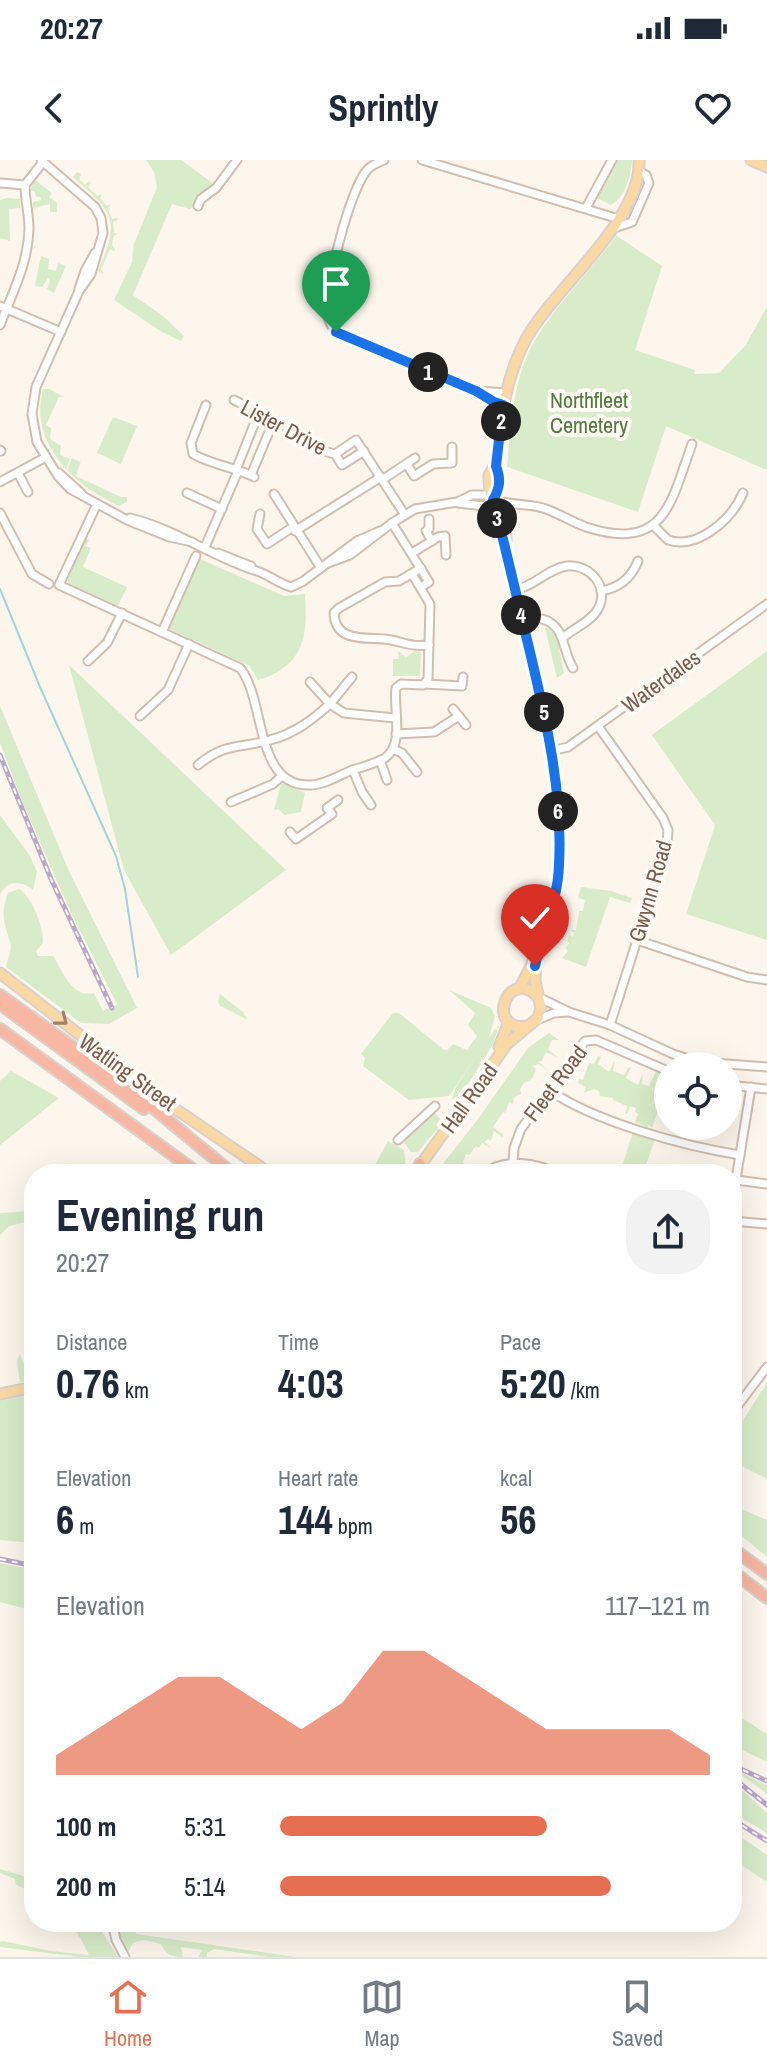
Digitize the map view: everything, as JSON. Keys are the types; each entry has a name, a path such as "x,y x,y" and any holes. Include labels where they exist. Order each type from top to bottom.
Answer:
{"highway":[{"path":"0,989 102,1065 220,1164"},
{"path":"0,995 135,1093"},
{"name":"Watling Street","path":"0,1004 218,1164"},
{"name":"Watling Street","path":"0,1029 185,1164"},
{"path":"742,1555 767,1574"},
{"path":"742,1579 767,1598"}],"main road":[{"path":"751,160 766,163"},
{"path":"538,997 528,990 519,989 551,915 559,868 559,820 546,721 493,500 499,489 496,466 503,405 513,366 530,332 616,223 640,164"},
{"path":"532,1024 541,1010 534,977 536,955"},
{"path":"0,973 168,1103 256,1164"},
{"name":"Hall Road","path":"419,1164 495,1053 506,1018 505,999 519,989"},
{"name":"Hall Road","path":"506,1018 518,1027 532,1024"},
{"name":"Hall Road","path":"419,1164 507,1044 532,1024"},
{"path":"0,1394 24,1389"}],"street":[{"path":"198,206 237,160"},
{"path":"384,160 367,170 354,195 329,285 329,320 335,331 346,338 503,405"},
{"path":"422,160 586,208 616,223"},
{"path":"586,208 612,160"},
{"path":"0,325 3,307 20,276 28,241 25,185 42,161 99,213 103,233 99,249 85,271 36,387 32,406 35,435 46,457 65,485 97,504 125,517 145,521 205,547 233,564 255,570 289,587 297,585 357,541 428,505 457,502 484,506 493,500 536,505 576,524 600,531 632,532 653,525 670,507 692,444"},
{"path":"0,183 25,185"},
{"path":"3,307 61,332"},
{"path":"476,391 506,393"},
{"name":"Lister Drive","path":"234,400 305,436 320,450 335,454 342,465 364,451 356,440 335,454"},
{"path":"206,405 191,443 193,454 205,461 253,476 274,420"},
{"path":"205,547 259,412"},
{"path":"407,464 414,476 433,464 452,463 452,447"},
{"path":"364,451 405,515"},
{"path":"0,482 46,457"},
{"path":"260,514 257,529 267,544 415,458"},
{"path":"675,461 685,464"},
{"path":"18,473 28,492"},
{"path":"187,493 222,509"},
{"path":"653,525 668,540 688,541 725,521 735,510 743,493"},
{"path":"274,494 294,529 325,566"},
{"path":"97,504 57,589 122,613 240,668 255,693 264,742 282,776 296,783 312,785 380,760 393,749 397,687 424,684 462,686 463,677"},
{"path":"0,513 32,574 49,584"},
{"path":"429,519 429,529 426,531 432,541"},
{"path":"392,523 429,582 421,587"},
{"path":"412,553 445,536 446,555"},
{"path":"162,632 196,556"},
{"path":"601,591 613,589 629,578 638,561"},
{"path":"515,590 535,584 561,567 575,566 593,574 601,591 596,613 564,637"},
{"path":"421,568 399,581 385,582 339,608 334,613 334,621 347,634 362,639 392,640 405,646 429,645"},
{"path":"412,574 430,604 428,679 424,684"},
{"name":"Waterdales","path":"551,751 568,747 767,604"},
{"path":"88,661 106,645 122,613"},
{"path":"542,619 552,623 564,637 573,668"},
{"path":"140,716 168,691 189,644"},
{"path":"198,765 221,749 264,742 299,728 330,704 352,677"},
{"path":"310,682 330,704 344,713 395,718"},
{"path":"396,734 434,732 456,712 466,725"},
{"name":"Gwynn Road","path":"598,726 668,830 667,843 610,1025"},
{"path":"393,749 402,753 417,772"},
{"path":"380,760 387,780"},
{"path":"353,770 371,805"},
{"path":"231,802 273,784 282,776"},
{"path":"290,832 296,839 332,814 327,808 338,800"},
{"path":"637,940 747,977 767,980"},
{"path":"538,997 699,1062 767,1067"},
{"name":"Hall Road","path":"532,1024 554,1013 569,1012"},
{"name":"Fleet Road","path":"513,1163 520,1131 580,1045 589,1039 654,1065"},
{"path":"742,1086 767,1089"},
{"path":"739,1164 751,1087"},
{"path":"549,1090 570,1104 607,1118 688,1145 740,1155"},
{"path":"398,1140 435,1106"},
{"path":"505,1164 520,1164"},
{"path":"742,1181 767,1184"},
{"path":"742,1222 767,1224"},
{"path":"742,1400 767,1367"},
{"path":"114,1932 125,1957"}],"green space":[{"path":"146,160 181,160 214,184 199,195 190,209 172,204 133,295 184,336 181,341 114,300 132,262 134,244 157,187 154,172"},
{"path":"617,160 632,160 624,192 611,205 597,198"},
{"path":"77,172 85,185 89,181 91,183 88,187 97,196 102,194 100,198 107,206 111,204 108,209 112,219 118,220 113,222 114,233 118,234 114,235 112,245 115,249 110,249 101,269 104,274 98,271 110,239 110,218 97,200 73,177"},
{"path":"35,180 52,193 49,197 57,203 57,212 50,212 50,204 33,208 33,202 41,200 30,190"},
{"path":"20,199 20,208 9,209 10,241 0,238 0,200"},
{"name":"Northfleet Cemetery","path":"614,234 662,266 635,350 695,370 694,374 719,373 745,346 767,307 767,470 666,426 638,512 507,467 514,401 528,355 544,326 616,236"},
{"path":"41,256 49,259 48,269 56,271 58,263 66,266 54,293 47,289 48,278 42,287 35,286"},
{"path":"43,389 64,397 59,397 46,425 51,428 50,439 61,446 60,455 70,459 66,469 52,451 41,422"},
{"path":"113,417 137,426 121,464 97,453"},
{"path":"82,457 76,476 127,497 127,502 119,506 85,486 67,470 72,458 80,462"},
{"path":"86,538 89,540 86,546 91,548 83,567 127,587 118,606 68,583"},
{"path":"198,558 284,596 305,594 304,636 294,658 285,667 258,680 250,666 167,628"},
{"path":"549,627 557,638 564,673 557,678 545,628"},
{"path":"398,651 406,657 415,651 421,652 420,676 393,676 393,659 399,659"},
{"path":"767,651 767,940 686,914 715,825 652,735"},
{"path":"69,665 286,870 171,955 124,870"},
{"path":"0,706 69,871 137,1008 109,1024 81,1023 6,967 11,945 4,907 8,893 19,889 33,905 39,921 43,943 36,951 38,956 53,956 74,988 86,994 94,993 103,1011 117,1004 71,913 22,801 0,743"},
{"path":"281,784 305,793 301,812 285,815 278,809 274,810"},
{"path":"0,815 30,856 37,872 33,890 15,883 0,894"},
{"path":"581,887 611,891 632,898 630,903 610,897 586,967 562,958 568,951 565,948 570,943 567,941 569,935 573,937 571,930 576,930 579,911 583,911 585,900 578,898"},
{"path":"449,990 491,1008 495,1016 489,1038 495,1029 498,1030 492,1046 460,1097 452,1099 456,1087 477,1055 449,1096 409,1100 363,1066 365,1058 361,1054 393,1013 399,1013 444,1050 453,1044 467,1050 477,1036 468,1025 475,1013"},
{"path":"220,994 243,1012 248,1020 220,1006"},
{"path":"549,1033 559,1040 552,1040 548,1049 558,1058 546,1052 539,1062 549,1072 539,1064 533,1066 536,1069 532,1079 524,1083 521,1094 514,1097 513,1104 509,1102 505,1113 493,1127 504,1135 502,1137 494,1131 491,1141 488,1139 485,1142 491,1148 482,1143 479,1148 476,1146 469,1155 466,1154 465,1164 443,1164 478,1119 528,1048"},
{"path":"598,1056 601,1057 598,1064 609,1072 615,1060 613,1071 624,1075 631,1067 626,1078 638,1085 643,1073 642,1084 649,1086 654,1075 652,1128 635,1122 638,1114 636,1108 630,1106 625,1114 627,1106 613,1098 600,1096 599,1091 594,1089 584,1093 586,1087 578,1083 579,1079 583,1080 589,1063 594,1064"},
{"path":"11,1071 59,1098 0,1145 0,1081"},
{"path":"435,1113 443,1122 418,1152 411,1152 404,1142 405,1138 430,1114"},
{"path":"633,1131 655,1140 646,1164 623,1164"},
{"path":"388,1141 404,1150 406,1164 375,1164"},
{"path":"24,1212 24,1222 9,1226 0,1235 0,1213"},
{"path":"20,1354 24,1365 24,1382 20,1382 17,1361"},
{"path":"767,1382 767,1479 742,1466 742,1422"},
{"path":"24,1394 24,1542 0,1540 0,1399"},
{"path":"742,1509 767,1520 767,1557 742,1536"},
{"path":"0,1563 24,1568 24,1608 0,1602"},
{"path":"742,1718 767,1734 767,1762 742,1750"},
{"path":"742,1774 767,1785 767,1794"},
{"path":"742,1790 767,1813 767,1833 742,1818"},
{"path":"742,1838 767,1855 767,1882 742,1866"},
{"path":"0,1869 24,1876 24,1889 16,1885 15,1879 0,1873"},
{"path":"76,1932 102,1932 118,1957 80,1957 0,1947 3,1941 89,1955"},
{"path":"119,1932 295,1957 270,1957 214,1949 207,1953 207,1957 198,1957 202,1950 181,1947 183,1957 176,1957 167,1953 161,1944 144,1940 133,1943 127,1954"}],"waterway":[{"path":"0,589 116,856 125,889 138,977"}],"railway":[{"path":"0,755 51,879 112,1008"},
{"path":"0,1559 24,1564"},
{"path":"742,1770 767,1781"},
{"path":"742,1785 767,1805"},
{"path":"742,1825 767,1841"}],"route":[{"path":"336,332 503,405 497,445 499,489 493,500 540,692 553,768 559,829 556,890 535,966"}]}
